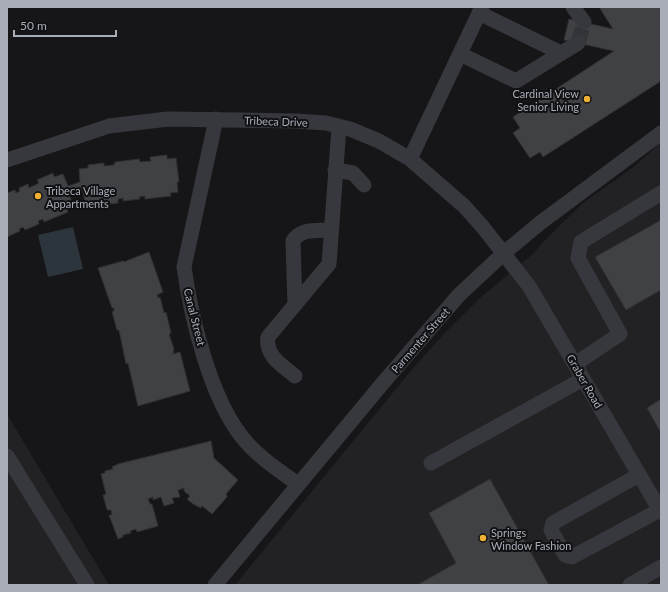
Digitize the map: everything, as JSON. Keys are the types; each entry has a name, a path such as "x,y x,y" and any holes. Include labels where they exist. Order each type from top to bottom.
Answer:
{"street":[{"path":"573,7 584,22"},
{"path":"410,159 481,10 561,53"},
{"path":"460,54 516,81 578,43"},
{"name":"Tribeca Drive","path":"7,160 109,126 168,119 296,121 326,123 379,142 410,159 464,206 504,253"},
{"name":"Canal Street","path":"216,119 184,267 187,288 208,368 222,405 242,437 265,460 298,484"},
{"path":"295,376 269,353 267,345 268,338 329,264 339,127"},
{"name":"Parmenter Street","path":"215,585 435,322 470,284 540,223 661,133"},
{"path":"335,170 353,174 364,185"},
{"path":"575,364 620,334 578,258 581,242 661,193"},
{"path":"295,305 293,241 301,232 331,230"},
{"name":"Graber Road","path":"504,253 529,286 660,511"},
{"path":"431,462 583,379"},
{"path":"7,456 87,585"},
{"path":"639,474 553,523 551,530 565,555 572,558 660,511"},
{"path":"630,585 661,568"}],"shaded area":[{"path":"661,142 661,585 235,585 414,367 444,334 481,297 534,253 543,242 583,203 635,166"},
{"path":"73,227 83,269 48,277 38,235"},
{"path":"7,414 29,451 109,585 7,585"}],"building":[{"name":"Cardinal View Senior Living","path":"599,7 661,7 661,81 543,157 540,152 530,158 513,133 520,128 513,117 614,51 564,40 569,19 613,29"},
{"name":"Tribeca Village Appartments","path":"167,155 167,159 176,158 179,182 177,182 178,192 170,193 171,196 145,199 145,196 139,197 140,199 123,201 123,198 118,199 118,203 93,206 92,202 85,202 83,192 71,193 71,195 69,195 74,206 67,209 68,212 44,222 43,219 38,221 39,224 25,230 23,227 19,229 20,231 7,237 7,193 15,190 16,193 20,191 19,188 28,184 29,188 39,183 37,180 53,173 54,177 63,174 68,186 80,182 79,169 88,168 88,165 104,163 104,166 114,165 115,162 139,159 140,162 151,161 150,157"},
{"path":"661,220 661,290 626,310 595,257"},
{"path":"149,252 163,292 157,295 158,298 160,297 164,313 166,312 171,333 169,334 174,349 173,354 180,352 190,391 138,406 128,363 126,364 119,330 117,330 112,312 114,311 114,308 112,308 98,268 123,261 126,262"},
{"path":"661,399 661,433 647,408"},
{"path":"211,441 214,458 238,480 226,494 227,497 212,514 202,506 201,508 187,499 190,496 184,491 184,488 178,490 180,497 172,498 174,503 164,506 161,497 153,500 153,497 148,499 150,504 152,504 158,526 137,532 136,529 118,539 109,515 112,515 111,510 107,510 103,495 106,494 101,474 105,473 105,471 113,469 112,467 118,464"},
{"name":"Springs Window Fashion","path":"490,479 549,585 417,585 456,563 429,513"}],"tunnel":[{"path":"578,43 584,22"}],"place":[{"name":"Cardinal View Senior Living","path":"587,99"},
{"name":"Tribeca Village Appartments","path":"38,196"},
{"name":"Springs Window Fashion","path":"483,538"}]}
